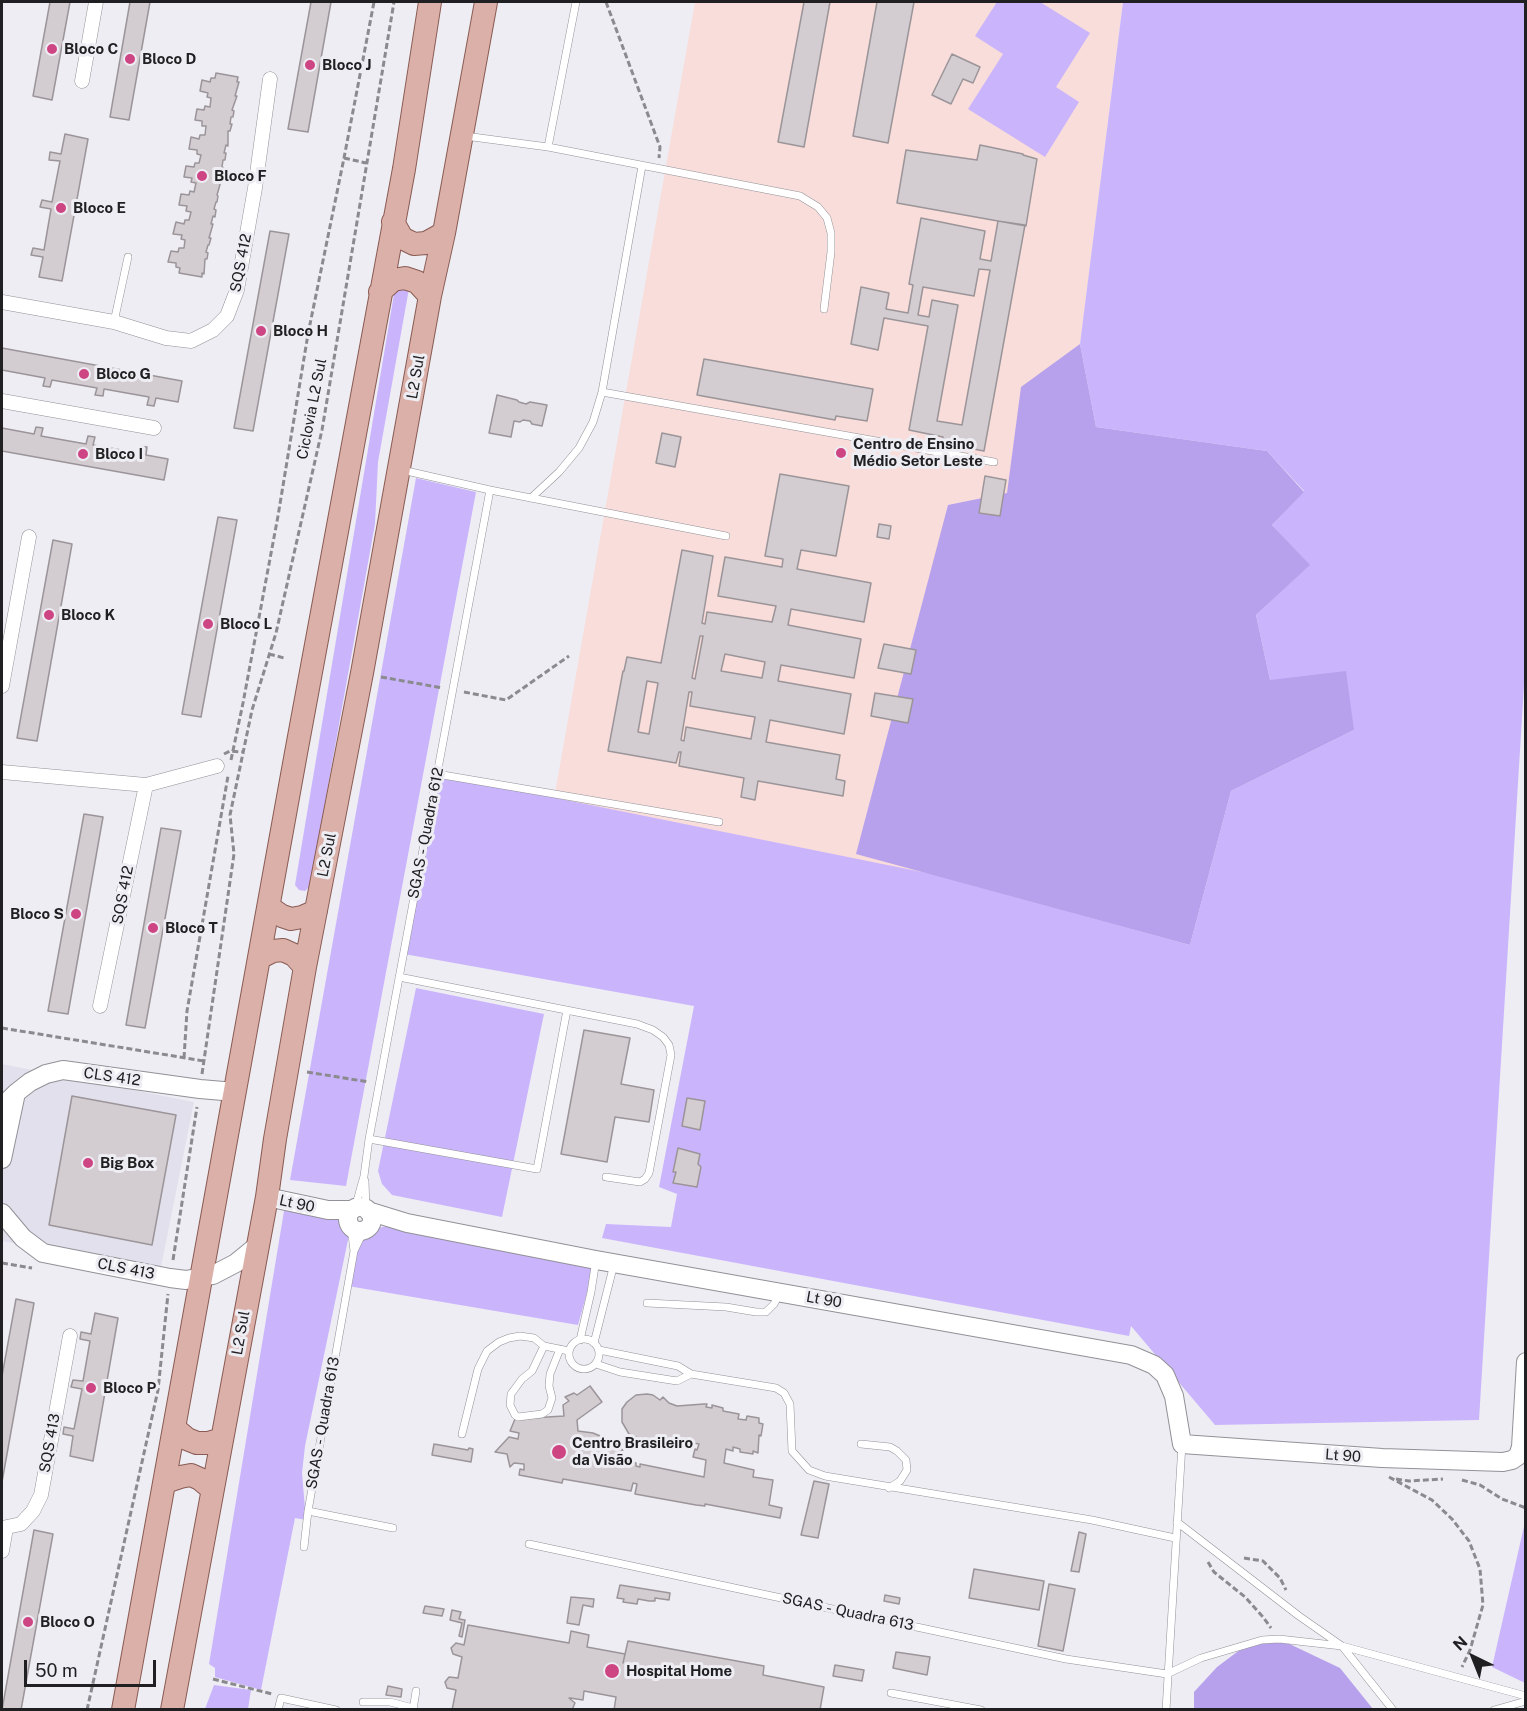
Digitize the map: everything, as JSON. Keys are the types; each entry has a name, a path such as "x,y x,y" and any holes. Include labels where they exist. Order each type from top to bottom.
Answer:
{"main road":[{"path":"123,1710 404,169 430,2"},
{"name":"L2 Sul","path":"172,1710 267,1197 305,968 486,2"},
{"path":"393,222 402,238 414,244 426,243 444,232"},
{"path":"380,292 393,280 405,278 417,282 430,296"},
{"path":"269,907 291,919 316,911"},
{"path":"259,958 273,951 283,950 294,955 305,968"},
{"path":"174,1428 187,1439 197,1443 222,1439"},
{"path":"165,1482 190,1476 200,1479 212,1489"}],"street":[{"path":"82,81 96,2"},
{"name":"SQS 412","path":"2,302 114,322 166,338 191,340 213,330 227,316 237,290 270,79"},
{"path":"2,401 154,428"},
{"path":"2,686 29,537"},
{"path":"2,772 146,784 223,769"},
{"name":"SQS 412","path":"100,1006 146,784"},
{"name":"CLS 412","path":"2,1107 30,1082 46,1074 63,1070 235,1092"},
{"path":"2,1159 16,1093"},
{"name":"Lt 90","path":"267,1197 359,1217 407,1223 596,1260 1131,1355 1154,1365 1168,1380 1178,1412 1182,1444 1383,1466 1512,1460 1518,1456 1524,1433"},
{"name":"CLS 413","path":"2,1213 23,1238 43,1253 170,1278 186,1280 213,1275 243,1258 258,1245"},
{"name":"SQS 413","path":"4,1528 21,1524 33,1511 40,1496 70,1336"},
{"path":"1524,1433 1526,1362"},
{"path":"2,1551 4,1528"}],"lane":[{"path":"548,147 576,2"},
{"path":"462,135 548,147 800,196 818,207 827,218 831,233 824,309"},
{"path":"531,498 559,472 579,448 593,422 603,392 642,166"},
{"path":"114,322 128,256"},
{"path":"603,392 994,462"},
{"path":"399,469 490,490 726,536"},
{"name":"SGAS - Quadra 612","path":"359,1217 379,1084 490,490"},
{"path":"437,774 719,822"},
{"path":"399,977 637,1024 663,1037 669,1045 671,1055 649,1173 640,1182 606,1178"},
{"path":"369,1140 537,1169 567,1010"},
{"name":"SGAS - Quadra 613","path":"354,1251 359,1217"},
{"name":"SGAS - Quadra 613","path":"359,1217 308,1511 393,1528"},
{"path":"579,1340 596,1260"},
{"path":"594,1342 615,1263"},
{"path":"648,1303 726,1307 766,1312 781,1292"},
{"path":"462,1434 478,1369 487,1351 499,1342 520,1336 534,1338 544,1346 569,1351"},
{"path":"596,1364 599,1350 594,1342 587,1339 575,1342 569,1351 571,1361 577,1368 587,1369 596,1364 620,1372 676,1381 691,1374"},
{"path":"544,1346 532,1371 522,1379 511,1394 510,1405 518,1417 542,1414 548,1410 552,1398 549,1386 550,1374 560,1349"},
{"path":"599,1350 678,1366 691,1374 776,1388 784,1393 790,1404 792,1450 809,1470 825,1476 1092,1520 1176,1538"},
{"path":"861,1444 890,1447 906,1460 907,1470 900,1481 889,1488"},
{"name":"Lt 90","path":"1166,1710 1182,1444"},
{"path":"304,1547 308,1511"},
{"path":"1177,1522 1299,1616 1342,1646 1393,1710"},
{"name":"SGAS - Quadra 613","path":"529,1544 1066,1659 1167,1674"},
{"path":"1167,1674 1201,1659 1262,1640 1279,1640 1342,1646 1526,1695"},
{"path":"363,1702 390,1702 413,1709 416,1691"},
{"path":"891,1693 981,1710"},
{"path":"278,1710 281,1698 336,1710"},
{"path":"1494,1710 1526,1701"}],"path":[{"path":"230,762 278,516 308,334 374,2"},
{"name":"Ciclovia L2 Sul","path":"230,815 252,710 276,633 322,430 394,2"},
{"path":"606,2 660,147 657,168"},
{"path":"344,159 366,164"},
{"path":"269,654 284,658"},
{"path":"378,676 506,700 569,656"},
{"path":"184,1058 187,1011 223,769"},
{"path":"2,1028 204,1061"},
{"path":"287,1068 379,1084"},
{"path":"1383,1466 1390,1475 1402,1481 1451,1479"},
{"path":"1383,1466 1442,1509 1469,1541 1480,1569 1483,1605 1470,1650 1458,1677"},
{"path":"1459,1479 1480,1485 1502,1499 1526,1508"},
{"path":"1200,1539 1208,1563 1214,1572 1245,1597 1279,1640"},
{"path":"213,1679 278,1695"}],"shaded area":[{"name":"Centro de Ensino Médio Setor Leste","path":"695,2 1123,2 1052,568 970,562 920,898 549,827"},
{"path":"997,2 1040,2 1090,33 1056,87 1079,102 1045,157 968,109 1003,54 975,36"},
{"path":"1123,2 1525,2 1525,669 1479,1420 1215,1425 1131,1326 1129,1336 602,1238 606,1224 671,1227 677,1194 659,1187 694,1006 404,954 437,774 932,874 1190,945 1231,791 1354,730 1270,680 1256,615 1309,565 1272,525 1304,491 1267,451 1096,427 1080,344"},
{"path":"396,282 410,283 378,462 375,524 310,886 305,891 299,890 295,885"},
{"path":"1080,344 1096,427 1267,451 1304,492 1272,525 1310,565 1256,615 1270,680 1346,671 1354,730 1231,791 1190,945 856,854 948,505 1007,493 1021,387"},
{"path":"416,478 476,492 346,1186 290,1180"},
{"path":"416,988 544,1014 502,1217 392,1195 382,1184 378,1171"},
{"path":"2,1064 194,1102 160,1272 2,1241"},
{"path":"285,1205 345,1222 348,1228 348,1240 305,1446 302,1473 306,1520 295,1518 261,1690 215,1677 215,1668 209,1664"},
{"path":"407,1223 596,1260 578,1325 348,1286 354,1251 364,1230"},
{"path":"1525,1522 1525,1683 1492,1667"},
{"path":"1279,1639 1340,1668 1373,1709 1194,1710 1194,1692 1217,1667 1245,1646"},
{"path":"214,1685 251,1690 248,1709 205,1709"}],"building":[{"name":"Bloco C","path":"50,2 70,2 52,100 33,96"},
{"name":"Bloco D","path":"130,2 150,2 129,120 110,117"},
{"name":"Bloco J","path":"311,2 331,2 308,132 288,129"},
{"path":"804,2 830,2 804,147 778,142"},
{"path":"877,2 914,2 888,143 853,136"},
{"path":"952,54 980,67 973,83 963,79 951,104 932,95"},
{"name":"Bloco F","path":"216,73 238,77 237,82 239,82 202,277 179,273 180,268 176,267 176,263 168,262 171,251 178,252 179,248 184,248 185,240 181,239 182,235 173,234 176,222 184,224 185,220 189,220 191,212 186,211 187,206 179,205 181,194 189,195 190,191 194,192 196,183 191,182 192,178 184,177 186,166 194,167 195,163 199,163 201,155 197,154 197,150 189,149 191,137 199,139 200,135 205,135 206,126 202,126 202,121 195,120 197,109 204,110 205,106 210,107 211,98 207,97 208,93 200,91 202,80 210,82 211,78 215,78"},
{"name":"Bloco E","path":"65,134 88,139 62,281 39,277 43,257 31,255 33,248 44,250 51,209 40,207 42,200 52,202 60,161 49,160 50,152 61,154"},
{"path":"980,145 1037,159 1026,226 897,203 906,150 977,160"},
{"path":"921,218 985,231 980,259 991,261 998,221 1025,225 984,451 942,443 943,437 909,430 928,326 884,318 878,350 851,344 861,287 889,293 886,309 908,313 913,285 909,284","holes":["979,269 990,270 962,425 937,421 958,305 932,300 929,317 918,315 923,287 974,296"]},
{"name":"Bloco H","path":"270,231 289,234 253,431 234,428"},
{"name":"Bloco G","path":"2,348 182,381 178,402 156,398 154,406 147,405 149,397 104,389 103,396 95,395 97,388 52,380 50,387 43,386 45,378 2,370"},
{"path":"704,359 873,389 867,421 836,416 835,420 697,395"},
{"path":"497,395 526,404 530,402 547,405 542,426 532,424 530,421 514,421 511,437 489,433"},
{"name":"Bloco I","path":"36,427 43,428 41,436 86,444 88,436 95,437 93,445 138,453 140,446 147,447 146,455 168,459 164,480 2,451 2,428 34,434"},
{"path":"662,433 681,437 675,467 656,463"},
{"path":"780,474 849,486 836,556 801,550 797,569 871,583 864,622 791,609 788,625 861,639 854,678 781,665 778,681 851,694 844,734 770,720 766,742 840,755 836,779 845,781 843,796 758,781 755,800 741,797 744,778 679,766 681,752 679,752 676,763 608,751 627,657 661,663 682,550 713,556 702,623 705,624 707,612 772,622 776,606 718,596 725,557 782,567 783,559 765,556","holes":["700,636 703,636 695,679 692,678","725,654 765,662 762,678 721,671","647,681 658,683 649,734 638,732","689,692 692,692 690,706 755,717 751,739 686,727 684,741 681,740"]},
{"path":"985,476 1006,480 1000,516 979,513"},
{"name":"Bloco L","path":"218,517 237,520 201,717 182,714"},
{"path":"879,524 891,526 889,539 877,537"},
{"name":"Bloco K","path":"53,540 72,544 37,741 17,738"},
{"path":"884,644 916,650 911,674 878,668"},
{"path":"875,693 913,699 908,723 871,716"},
{"name":"Bloco S","path":"84,814 103,817 68,1014 48,1011"},
{"name":"Bloco T","path":"161,828 181,831 145,1028 126,1025"},
{"path":"584,1030 630,1038 621,1084 654,1090 649,1122 615,1117 607,1162 561,1154"},
{"path":"72,1096 176,1115 152,1245 49,1225"},
{"path":"687,1098 705,1101 700,1130 682,1126"},
{"path":"678,1148 700,1154 698,1164 701,1167 697,1187 673,1183"},
{"path":"16,1299 34,1303 2,1482 2,1376"},
{"name":"Bloco P","path":"95,1313 118,1318 93,1461 70,1456 73,1436 63,1434 64,1427 74,1429 82,1389 71,1387 73,1380 83,1381 90,1341 80,1339 81,1332 91,1334"},
{"name":"Centro Brasileiro da Visão","path":"590,1386 602,1402 577,1420 578,1431 593,1433 612,1441 623,1450 618,1455 632,1458 631,1462 640,1467 640,1464 704,1477 706,1460 693,1457 699,1444 659,1437 650,1441 650,1439 640,1439 629,1434 622,1422 622,1409 636,1395 653,1395 660,1400 663,1397 669,1403 677,1406 707,1404 706,1407 712,1408 712,1405 723,1408 723,1411 739,1414 738,1419 746,1420 747,1416 759,1418 759,1423 763,1424 761,1436 759,1435 758,1453 740,1452 740,1449 733,1447 733,1451 726,1449 724,1463 754,1470 753,1477 773,1480 769,1505 782,1508 780,1518 635,1494 637,1484 633,1483 631,1491 563,1479 562,1483 519,1475 520,1469 524,1470 524,1464 514,1463 510,1467 507,1454 495,1452 509,1437 518,1439 519,1433 510,1431 515,1419 564,1416 563,1405 569,1401 565,1397 574,1393 577,1395"},
{"path":"434,1444 473,1449 471,1462 432,1455"},
{"path":"814,1481 829,1484 818,1538 801,1535"},
{"name":"Bloco O","path":"34,1530 53,1534 21,1710 2,1710"},
{"path":"1079,1532 1086,1534 1079,1572 1071,1571"},
{"path":"974,1569 1044,1581 1039,1610 969,1598"},
{"path":"1049,1584 1075,1589 1063,1651 1038,1646"},
{"path":"620,1585 670,1593 669,1600 638,1599 637,1604 623,1602 624,1599 617,1598"},
{"path":"885,1595 900,1598 899,1604 884,1601"},
{"path":"571,1597 594,1599 593,1607 583,1605 579,1625 567,1623"},
{"path":"425,1606 444,1609 442,1616 423,1613"},
{"path":"452,1610 461,1612 459,1619 465,1620 462,1637 459,1636 462,1623 450,1620"},
{"name":"Hospital Home","path":"468,1625 569,1643 571,1631 589,1635 587,1647 625,1654 623,1663 628,1641 764,1666 763,1675 824,1687 820,1710 614,1710 616,1697 584,1691 583,1700 569,1698 575,1703 572,1710 452,1710 456,1690 447,1688 445,1682 449,1677 458,1678 462,1657 453,1654 451,1648 456,1643 464,1645"},
{"path":"896,1652 930,1657 927,1675 893,1668"},
{"path":"835,1665 864,1670 862,1681 833,1676"},
{"path":"388,1686 402,1689 401,1697 386,1695"}],"place":[{"name":"Bloco C","path":"52,49"},
{"name":"Bloco D","path":"130,59"},
{"name":"Bloco J","path":"310,65"},
{"name":"Bloco F","path":"202,176"},
{"name":"Bloco E","path":"61,208"},
{"name":"Bloco H","path":"261,331"},
{"name":"Bloco G","path":"84,374"},
{"name":"Centro de Ensino Médio Setor Leste","path":"841,453"},
{"name":"Bloco I","path":"83,454"},
{"name":"Bloco K","path":"49,615"},
{"name":"Bloco L","path":"208,624"},
{"name":"Bloco S","path":"76,914"},
{"name":"Bloco T","path":"153,928"},
{"name":"Big Box","path":"88,1163"},
{"name":"Bloco P","path":"91,1388"},
{"name":"Centro Brasileiro da Visão","path":"559,1452"},
{"name":"Bloco O","path":"28,1622"},
{"name":"Hospital Home","path":"612,1671"}]}
